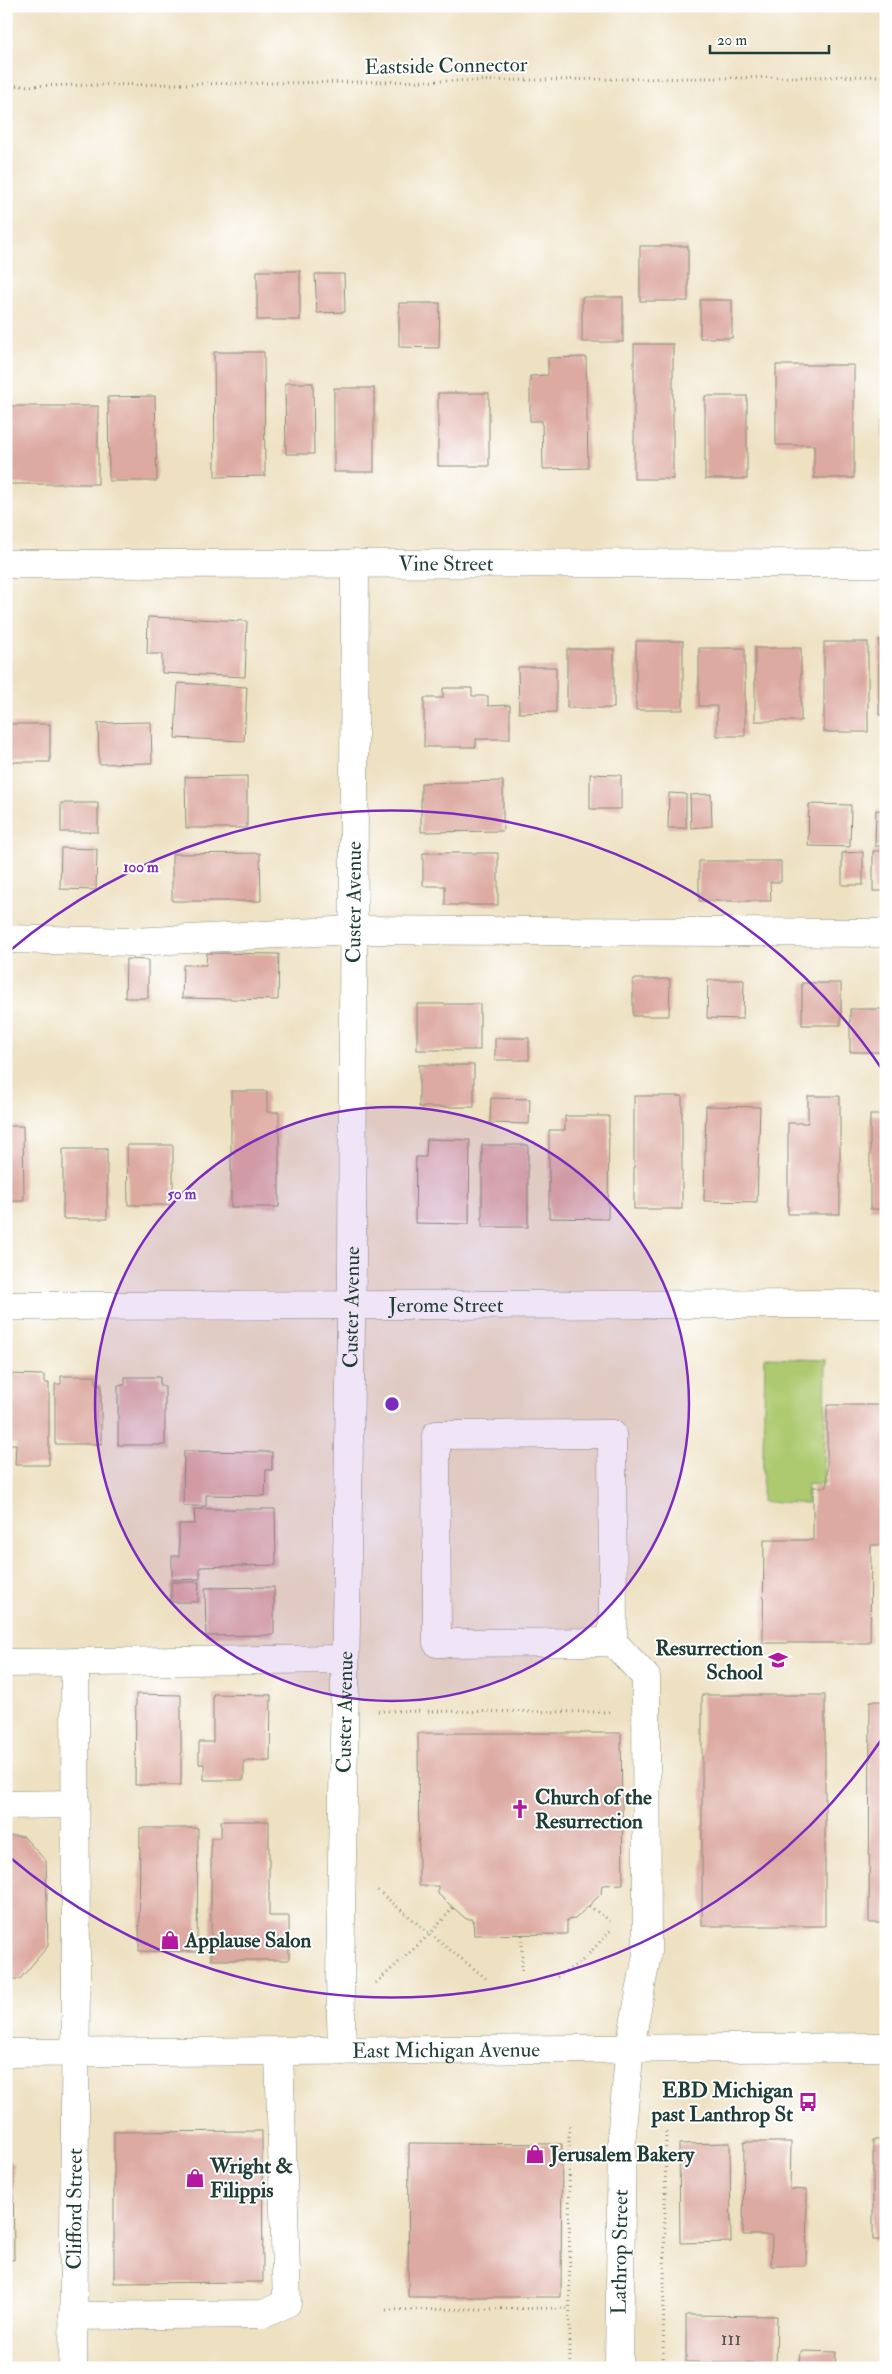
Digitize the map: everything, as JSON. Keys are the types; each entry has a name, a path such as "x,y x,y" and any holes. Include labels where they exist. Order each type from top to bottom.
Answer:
{"street":[{"name":"Custer Avenue","path":"342,2051 340,1977 351,1307 355,563"},
{"name":"Vine Street","path":"6,564 886,563"},
{"path":"6,938 134,942 353,930 886,933"},
{"name":"Jerome Street","path":"6,1306 351,1307 886,1304"},
{"path":"612,1434 613,1642 437,1643 436,1436 612,1434"},
{"name":"Lathrop Street","path":"613,1642 646,1677 648,1762 647,1954 630,2047 622,2128 619,2368"},
{"path":"6,1663 345,1659"},
{"name":"Clifford Street","path":"73,2368 75,1662"},
{"path":"6,1805 76,1804"},
{"name":"East Michigan Avenue","path":"6,2053 279,2052 630,2047 886,2047"},
{"path":"73,2316 264,2314 287,2303 279,2052"}],"path":[{"name":"Eastside Connector","path":"6,86 886,76"},
{"path":"378,1711 617,1712"},
{"path":"376,1890 487,1979"},
{"path":"557,1977 580,1962 617,1925 589,1906"},
{"path":"376,1983 430,1934 453,1908"},
{"path":"522,1935 522,1978"},
{"path":"569,2126 570,2368"},
{"path":"663,2368 666,2128"},
{"path":"381,2310 570,2308"}],"green space":[{"path":"765,1358 826,1360 824,1485 807,1484 807,1503 762,1502"}],"building":[{"path":"640,246 688,246 688,301 640,301"},
{"path":"257,271 300,271 300,320 257,320"},
{"path":"315,274 344,274 345,312 317,313"},
{"path":"582,297 623,297 623,342 582,342"},
{"path":"700,300 732,300 732,338 700,338"},
{"path":"399,303 440,303 439,348 399,347"},
{"path":"634,344 673,344 673,479 634,479"},
{"path":"214,352 264,352 265,476 215,477"},
{"path":"586,357 588,468 543,469 542,421 530,421 530,376 548,375 548,358"},
{"path":"776,365 854,365 854,478 814,478 814,445 776,445"},
{"path":"285,383 313,383 314,454 286,454"},
{"path":"334,388 374,388 374,472 334,472"},
{"path":"438,393 489,393 489,466 438,466"},
{"path":"155,396 157,481 109,481 108,397"},
{"path":"705,396 747,396 747,479 705,479"},
{"path":"8,406 98,406 98,484 8,484"},
{"path":"883,418 886,418 886,470 883,470"},
{"path":"148,617 247,621 245,677 162,673 162,654 147,654"},
{"path":"879,640 886,640 886,715 879,715"},
{"path":"636,641 683,641 683,710 636,710"},
{"path":"824,642 868,642 868,732 824,732"},
{"path":"699,648 745,648 745,736 717,736 717,706 699,706"},
{"path":"755,648 801,648 801,721 755,721"},
{"path":"567,649 614,649 614,708 567,708"},
{"path":"518,667 556,667 556,712 519,713"},
{"path":"178,683 247,687 244,741 175,738"},
{"path":"443,688 472,688 472,696 488,696 488,706 510,705 510,739 476,739 476,747 424,747 424,698 443,698"},
{"path":"151,722 152,763 99,764 98,723"},
{"path":"6,724 50,724 50,762 6,762"},
{"path":"590,774 621,775 621,809 590,809"},
{"path":"247,776 247,828 186,828 185,777"},
{"path":"503,781 503,831 421,832 421,783"},
{"path":"669,793 686,794 686,828 668,828"},
{"path":"711,794 712,826 691,828 690,795"},
{"path":"61,803 98,803 98,832 61,832"},
{"path":"809,804 851,805 850,847 808,846"},
{"path":"876,810 886,811 886,846 875,846"},
{"path":"61,848 97,849 96,890 60,889"},
{"path":"873,851 886,851 886,891 873,891"},
{"path":"863,852 863,885 842,885 842,853"},
{"path":"260,853 261,901 172,901 172,854"},
{"path":"423,853 498,853 498,905 445,905 445,886 423,886"},
{"path":"699,861 781,861 781,882 770,882 771,901 699,901"},
{"path":"207,953 279,954 278,1000 182,998 183,965 206,965"},
{"path":"126,959 148,960 148,998 125,998"},
{"path":"633,979 670,979 669,1016 633,1016"},
{"path":"708,980 744,980 743,1019 707,1018"},
{"path":"802,983 841,983 841,1025 802,1025"},
{"path":"417,1004 480,1004 480,1050 417,1050"},
{"path":"850,1009 886,1009 886,1052 850,1052"},
{"path":"495,1038 529,1038 529,1060 495,1060"},
{"path":"419,1065 474,1065 474,1107 419,1107"},
{"path":"231,1091 267,1091 267,1112 279,1112 279,1207 231,1207"},
{"path":"634,1096 682,1096 682,1209 634,1209"},
{"path":"808,1096 840,1096 840,1214 788,1214 788,1123 808,1123"},
{"path":"491,1098 530,1099 529,1124 490,1123"},
{"path":"706,1106 760,1107 757,1202 704,1201"},
{"path":"870,1115 886,1115 886,1209 870,1209"},
{"path":"565,1116 609,1116 608,1219 549,1218 549,1130 565,1130"},
{"path":"6,1126 23,1126 24,1201 6,1201"},
{"path":"427,1139 470,1140 469,1224 415,1223 416,1157 426,1157"},
{"path":"127,1145 173,1145 173,1205 128,1205"},
{"path":"482,1145 528,1145 528,1227 482,1227"},
{"path":"63,1149 107,1149 107,1219 63,1219"},
{"path":"9,1374 44,1375 44,1383 49,1383 49,1465 15,1465 16,1444 6,1444 6,1383 9,1383"},
{"path":"61,1376 96,1376 96,1385 101,1385 101,1444 55,1444 55,1384 61,1384"},
{"path":"125,1377 160,1377 160,1386 165,1386 165,1445 118,1445 118,1385 125,1385"},
{"path":"827,1405 886,1405 886,1545 871,1545 870,1643 763,1643 764,1540 813,1540 813,1487 827,1487"},
{"path":"184,1451 272,1452 272,1470 266,1470 265,1496 206,1495 206,1506 183,1506"},
{"path":"194,1509 275,1509 276,1565 200,1567 200,1579 172,1580 172,1556 179,1556 179,1524 195,1524"},
{"path":"171,1582 199,1582 198,1602 171,1602"},
{"path":"274,1587 274,1635 206,1636 205,1588"},
{"path":"136,1694 181,1695 181,1785 135,1785"},
{"path":"213,1694 271,1695 270,1761 244,1761 244,1780 204,1780 204,1764 199,1764 199,1742 213,1742"},
{"path":"702,1695 825,1695 825,1926 702,1926"},
{"path":"870,1701 886,1701 886,1923 869,1923"},
{"name":"Church of the Resurrection","path":"418,1733 621,1733 623,1884 602,1885 601,1894 575,1919 567,1920 567,1934 474,1935 473,1919 466,1919 438,1894 438,1886 419,1886"},
{"path":"221,1821 269,1821 269,1916 289,1916 289,1960 211,1960 211,1838 221,1838"},
{"path":"140,1828 198,1828 197,1952 139,1951"},
{"path":"6,1836 23,1836 46,1861 48,1946 20,1979 6,1979"},
{"path":"262,2131 263,2282 114,2283 114,2132"},
{"path":"873,2140 886,2140 886,2240 873,2240"},
{"path":"744,2142 791,2142 790,2189 807,2190 806,2266 771,2266 772,2235 743,2235"},
{"path":"409,2143 562,2144 561,2297 408,2297"},
{"path":"730,2143 731,2242 680,2243 679,2144"},
{"path":"6,2163 13,2163 14,2260 6,2260"},
{"path":"686,2315 777,2316 776,2364 686,2362"},
{"path":"801,2351 836,2352 835,2368 800,2368"}],"place":[{"name":"Resurrection School","path":"778,1660"},
{"name":"Church of the Resurrection","path":"520,1809"},
{"name":"Applause Salon","path":"170,1940"},
{"name":"EBD Michigan past Lanthrop St","path":"808,2102"},
{"name":"Jerusalem Bakery","path":"535,2154"},
{"name":"Wright & Filippis","path":"195,2178"}]}
